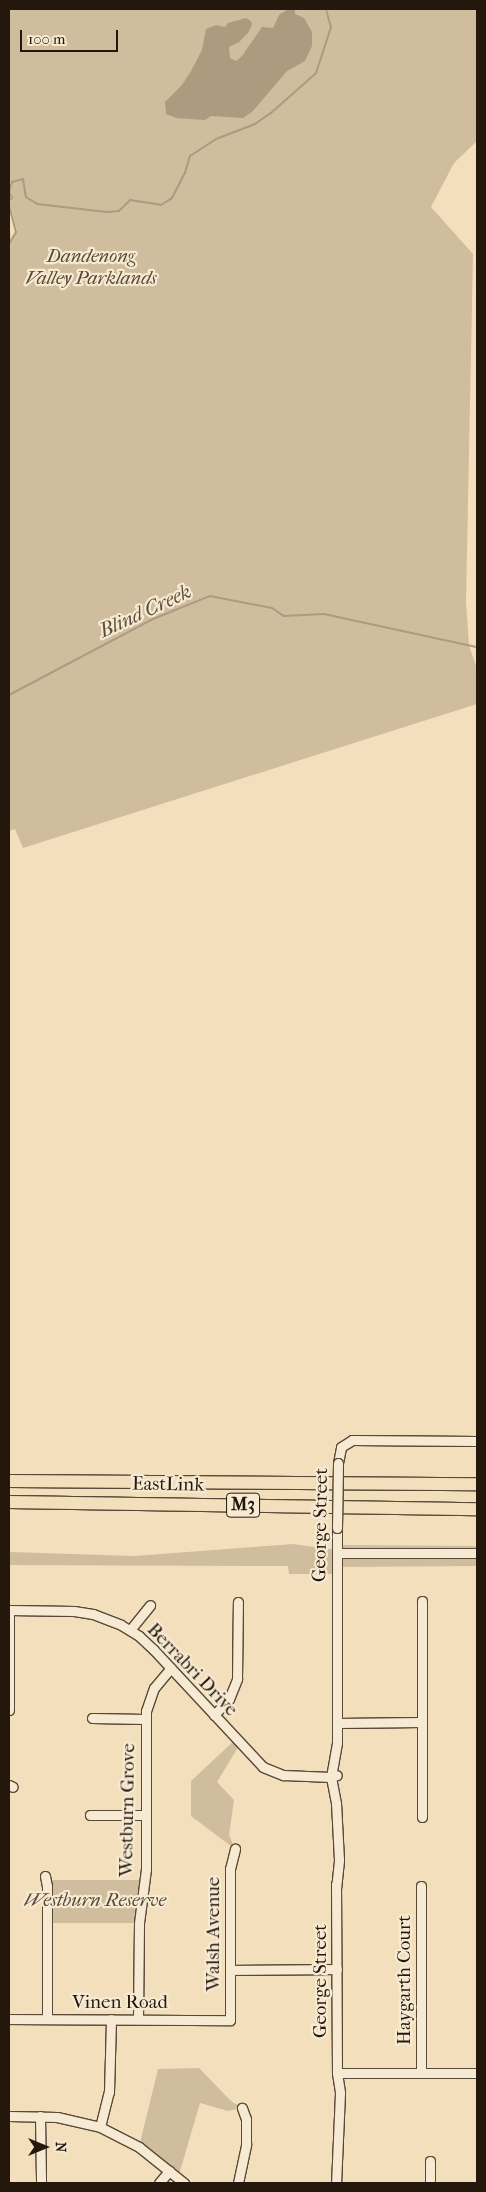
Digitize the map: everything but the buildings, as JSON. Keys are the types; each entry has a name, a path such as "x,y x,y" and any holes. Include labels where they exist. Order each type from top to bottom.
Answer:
{"highway":[{"name":"EastLink","path":"9,1481 477,1484"},
{"name":"EastLink","path":"9,1502 477,1509"}],"street":[{"name":"George Street","path":"336,2183 337,2120 334,2095 337,2073 336,1889 339,1864 336,1803 339,1788 333,1775 339,1762 337,1743 337,1528 338,1463 341,1447 352,1440 477,1441"},
{"path":"337,1553 477,1553"},
{"path":"214,1715 229,1699 235,1685 238,1602"},
{"path":"422,1602 422,1817"},
{"path":"130,1630 150,1605"},
{"path":"9,1610 9,1710"},
{"name":"Berrabri Drive","path":"9,1610 74,1611 98,1616 130,1630 147,1642 263,1767 283,1775 333,1775"},
{"name":"Westburn Grove","path":"138,2019 138,1926 145,1876 145,1719 148,1703 154,1688 171,1668"},
{"path":"92,1718 145,1719"},
{"path":"337,1722 421,1722"},
{"path":"90,1815 145,1815"},
{"name":"Walsh Avenue","path":"230,2020 230,1868 235,1849"},
{"path":"45,1876 47,1886 47,2019"},
{"name":"Haygarth Court","path":"421,1886 421,2073"},
{"path":"231,1970 337,1969"},
{"name":"Vinen Road","path":"9,2019 230,2020"},
{"path":"100,2127 109,2092 111,2019"},
{"path":"337,2073 477,2073"},
{"path":"238,2183 244,2159 246,2136 246,2119 242,2108"},
{"path":"9,2116 65,2118 100,2127 139,2147 184,2183"},
{"path":"40,2116 41,2183"},
{"path":"430,2160 430,2183"},
{"path":"159,2183 168,2171"}],"green space":[{"name":"Dandenong Valley Parklands","path":"9,9 324,9 330,23 327,9 477,9 477,141 454,163 431,207 473,254 466,602 469,646 477,668 477,704 23,848 15,829 9,831 9,217 11,241 17,231 9,203 13,197 11,195 9,199"},
{"path":"293,1544 337,1550 337,1545 477,1546 477,1566 337,1567 337,1574 289,1574 288,1566 9,1565 9,1552 135,1556"},
{"path":"236,1739 240,1744 217,1782 234,1800 229,1835 235,1849 191,1816 191,1781"},
{"name":"Westburn Reserve","path":"46,1880 145,1880 145,1923 46,1923"},
{"path":"199,2068 231,2101 242,2108 228,2111 200,2103 178,2178 139,2147 158,2069"}],"shaded area":[{"path":"288,9 295,9 295,14 304,18 312,32 312,46 305,61 287,71 253,111 243,118 211,116 205,120 176,118 166,114 165,102 182,85 191,71 202,50 206,29 216,25 225,27 228,23 246,18 251,21 252,25 248,33 239,42 229,47 230,58 236,61 242,56 262,27 273,28 279,15"}],"waterway":[{"path":"9,192 12,182 23,179 26,197 37,204 107,212 119,211 130,200 161,205 172,198 185,173 190,156 216,139 255,124 271,113 316,73 331,27 326,9"},
{"path":"9,192 12,198 9,200"},
{"path":"9,206 16,232 9,244"},
{"name":"Blind Creek","path":"9,695 153,619 210,596 272,608 284,616 324,614 477,647"}]}
